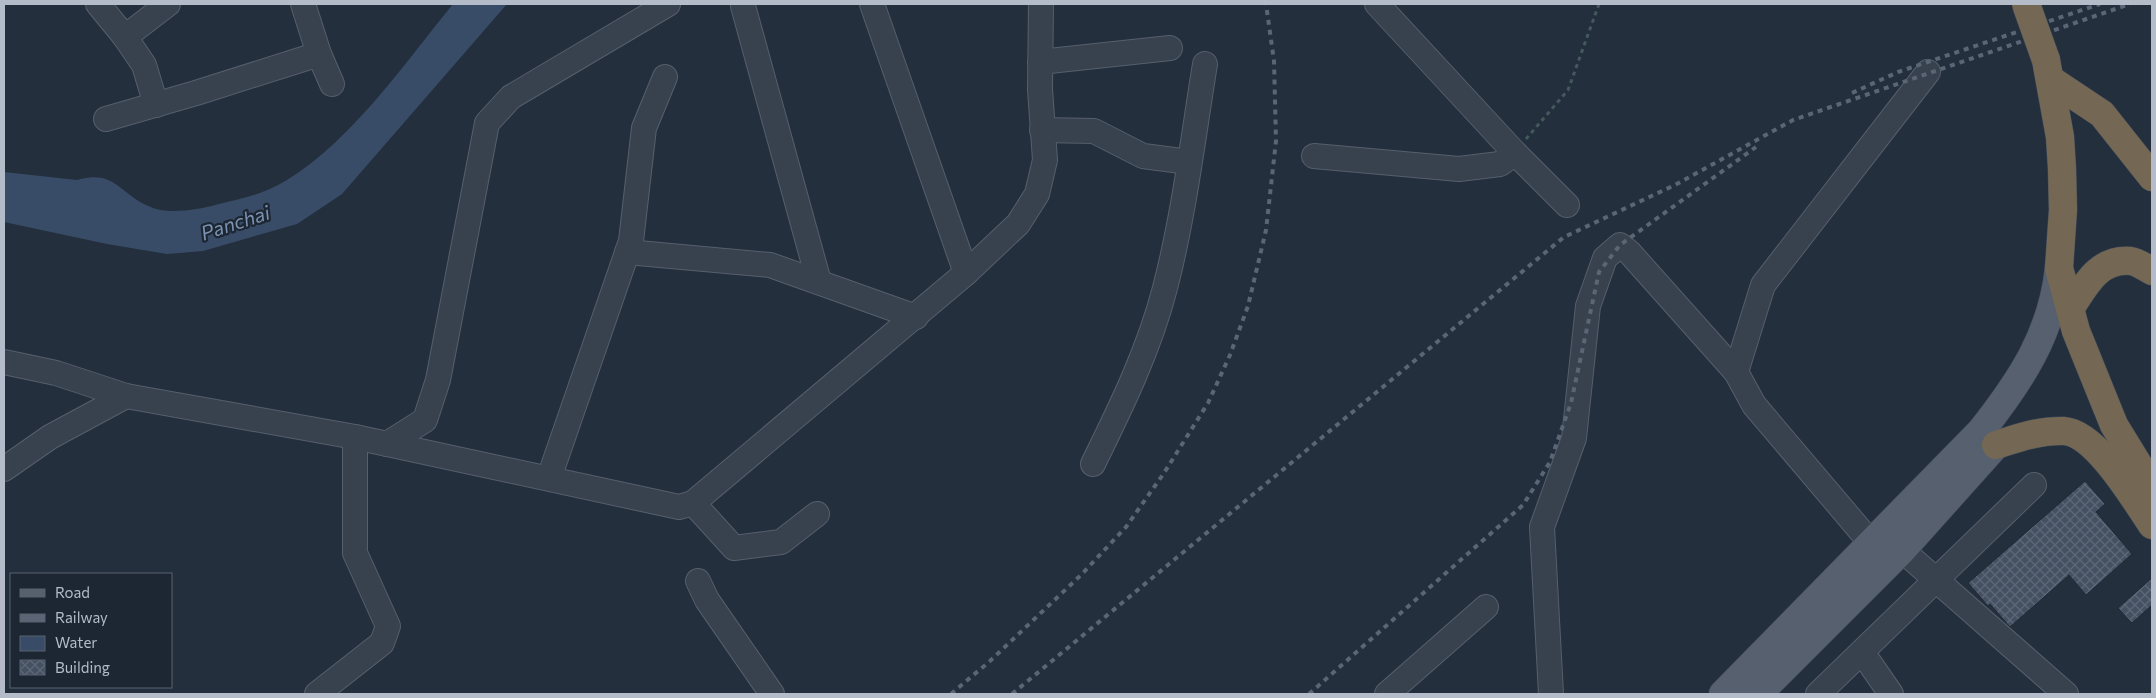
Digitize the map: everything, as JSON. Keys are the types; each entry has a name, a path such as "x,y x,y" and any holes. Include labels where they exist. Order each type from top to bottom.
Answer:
{"highway":[{"path":"2026,4 2049,70 2060,137 2063,210 2059,268 2073,320 2114,425 2152,487"},
{"path":"2049,70 2102,114 2152,177"},
{"path":"2073,320 2092,276 2108,264 2132,261 2152,272"},
{"path":"1996,445 2036,433 2066,431 2088,441 2110,464 2152,525"}],"main road":[{"path":"1723,694 1981,431 2008,397 2042,339 2059,268"},
{"path":"1758,694 1902,550 1996,445"}],"street":[{"path":"98,4 125,37 144,65 156,105"},
{"path":"125,37 168,4"},
{"path":"303,4 319,54 332,84"},
{"path":"387,444 425,420 438,380 487,123 511,97 668,4"},
{"path":"872,4 966,273"},
{"path":"4,362 56,373 126,396 355,437 679,507 693,503 916,317 1018,224 1038,194 1045,160 1040,62 1041,4"},
{"path":"1377,4 1567,205"},
{"path":"743,6 819,282"},
{"path":"1040,62 1170,48"},
{"path":"106,119 319,54"},
{"path":"1093,464 1132,385 1165,289 1205,64"},
{"path":"1736,372 1762,285 1928,72"},
{"path":"549,478 631,241 644,128 665,77"},
{"path":"1042,130 1094,131 1143,156 1189,162"},
{"path":"1314,156 1459,169 1500,164 1515,152"},
{"path":"1550,694 1542,527 1574,438 1588,306 1605,258 1620,245 1629,252 1736,372 1754,405 1871,543"},
{"path":"627,252 770,265 916,317"},
{"path":"4,469 50,437 126,396"},
{"path":"317,694 382,643 388,626 355,553 355,437"},
{"path":"1818,694 2034,484"},
{"path":"693,503 734,548 781,542 817,514"},
{"path":"1902,550 2066,694"},
{"path":"698,581 707,600 772,694"},
{"path":"1390,693 1486,607"},
{"path":"1862,652 1891,694"}],"path":[{"path":"1515,152 1568,90 1599,4"}],"water":[{"name":"Panchai","path":"453,4 507,4 342,194 297,224 203,251 167,254 107,244 4,222 4,172 77,180 100,178 109,180 148,206 167,211 208,207 246,198 271,189 311,163 356,122"}],"building":[{"path":"2085,481 2105,504 2096,512 2132,554 2086,595 2069,575 2010,627 1968,583"},
{"path":"2152,578 2152,605 2132,623 2118,608"}],"railway":[{"path":"951,694 990,661 1081,575 1126,527 1164,473 1208,403 1230,355 1248,306 1266,230 1276,141 1274,61 1266,4"},
{"path":"1852,93 1898,72 2100,4"},
{"path":"1012,694 1564,237 1675,185 1793,120 2130,4"},
{"path":"1309,694 1523,505 1550,462 1571,403 1599,272 1620,245 1756,147"}]}
